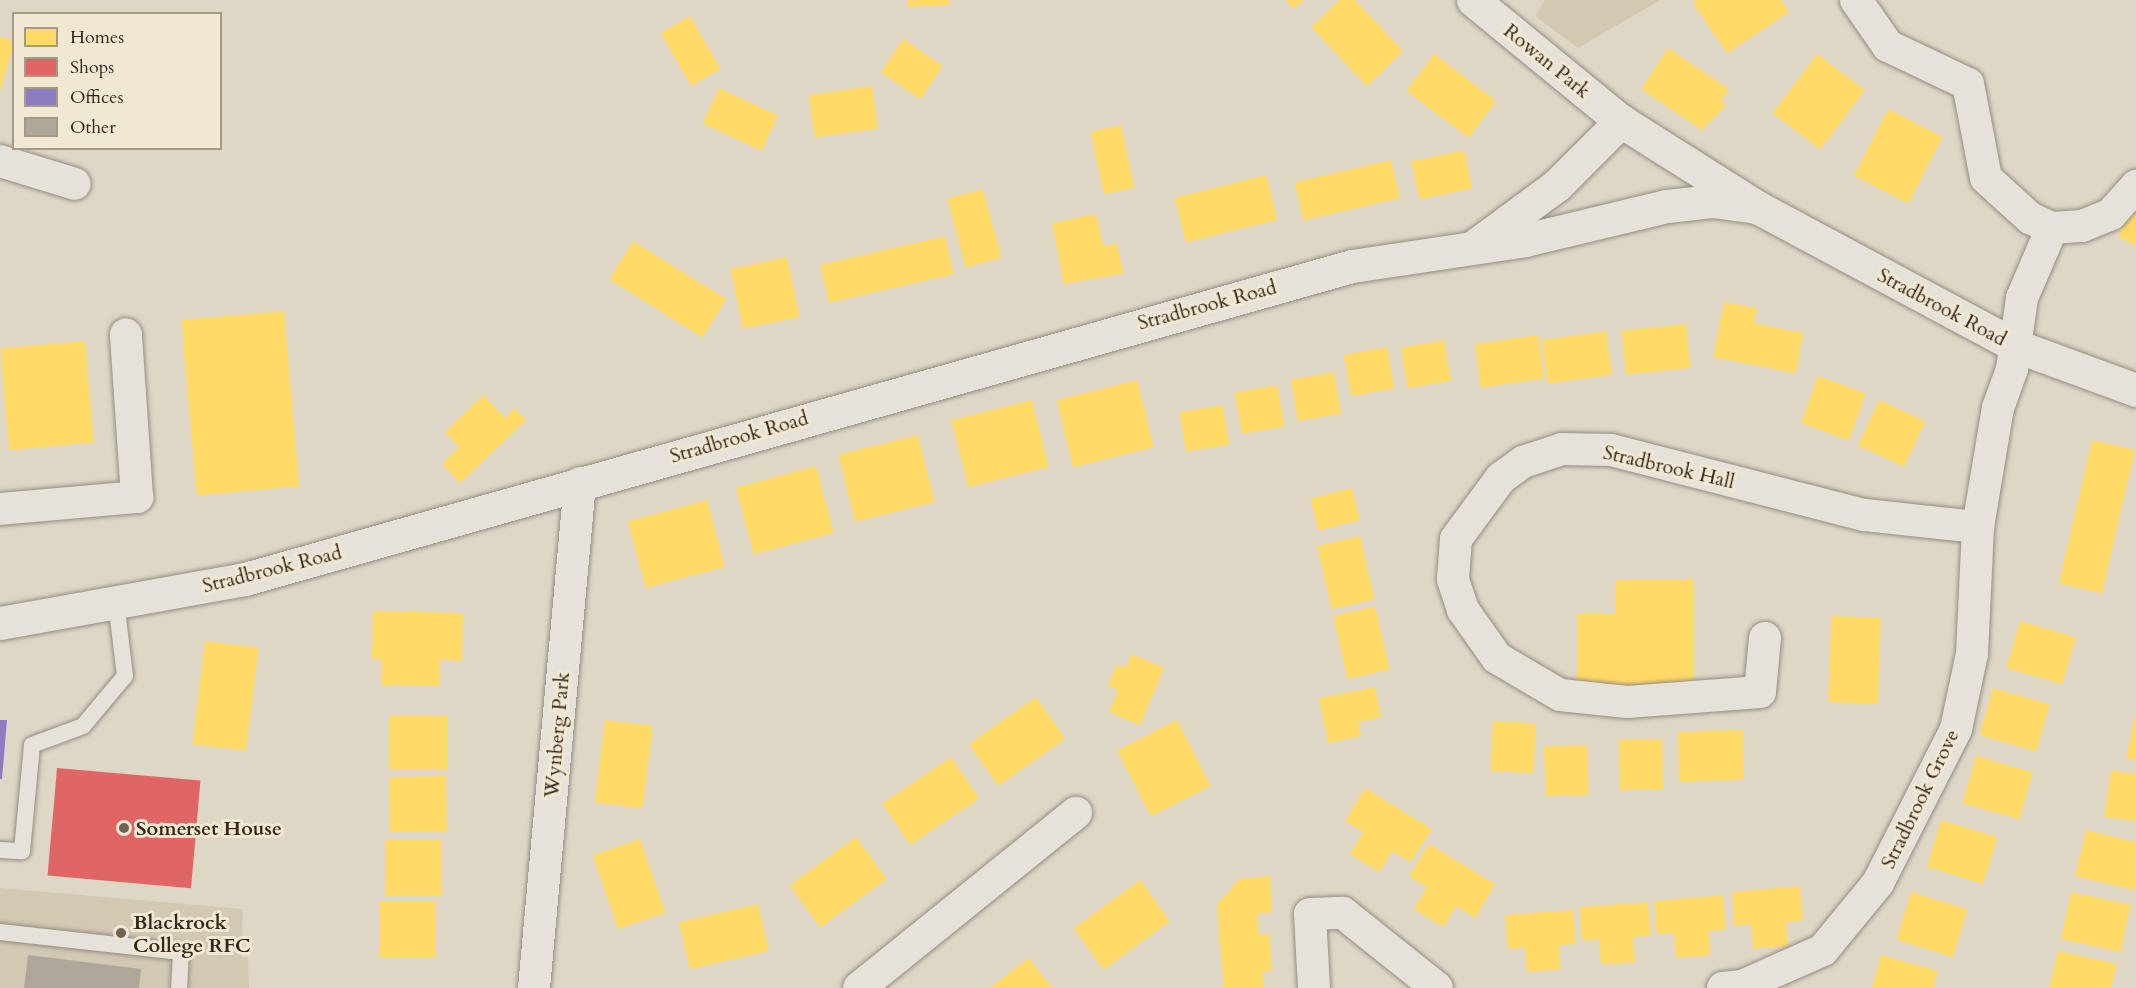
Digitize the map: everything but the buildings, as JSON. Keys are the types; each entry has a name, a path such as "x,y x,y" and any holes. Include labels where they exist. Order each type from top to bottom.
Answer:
{"main road":[{"name":"Rowan Park","path":"1473,0 1621,121"},
{"name":"Stradbrook Road","path":"1477,244 1557,185 1621,121 1756,207 2016,346 2136,390"},
{"name":"Stradbrook Road","path":"0,623 245,579 1352,266 1477,244 1525,240 1666,206 1712,201 1756,207"}],"street":[{"path":"1856,0 1888,46 1968,84 1986,178 2030,218 2052,228 2082,226 2111,214 2136,186"},
{"path":"0,161 75,184"},
{"name":"Stradbrook Grove","path":"1723,988 1742,986 1822,950 1878,883 1956,729 1972,654 1978,527 1998,408 2016,346 2022,298 2052,228"},
{"path":"0,509 137,498 126,334"},
{"name":"Stradbrook Hall","path":"1765,638 1760,692 1627,702 1560,695 1497,658 1463,610 1453,579 1456,539 1501,478 1523,462 1562,449 1611,450 1865,515 1978,527"},
{"name":"Wynberg Park","path":"534,988 580,483"},
{"path":"859,988 1076,813"},
{"path":"1314,988 1310,914 1343,913 1437,988"}],"lane":[{"path":"0,850 22,851 32,745 83,726 125,676 116,602"},
{"path":"0,932 181,952 179,988"}],"shaded area":[{"path":"1545,0 1660,0 1578,48 1535,16"},
{"name":"Blackrock College RFC","path":"0,888 243,909 241,957 248,958 249,988 0,988"}],"place":[{"name":"Somerset House","path":"124,828"},
{"name":"Blackrock College RFC","path":"121,933"}]}
